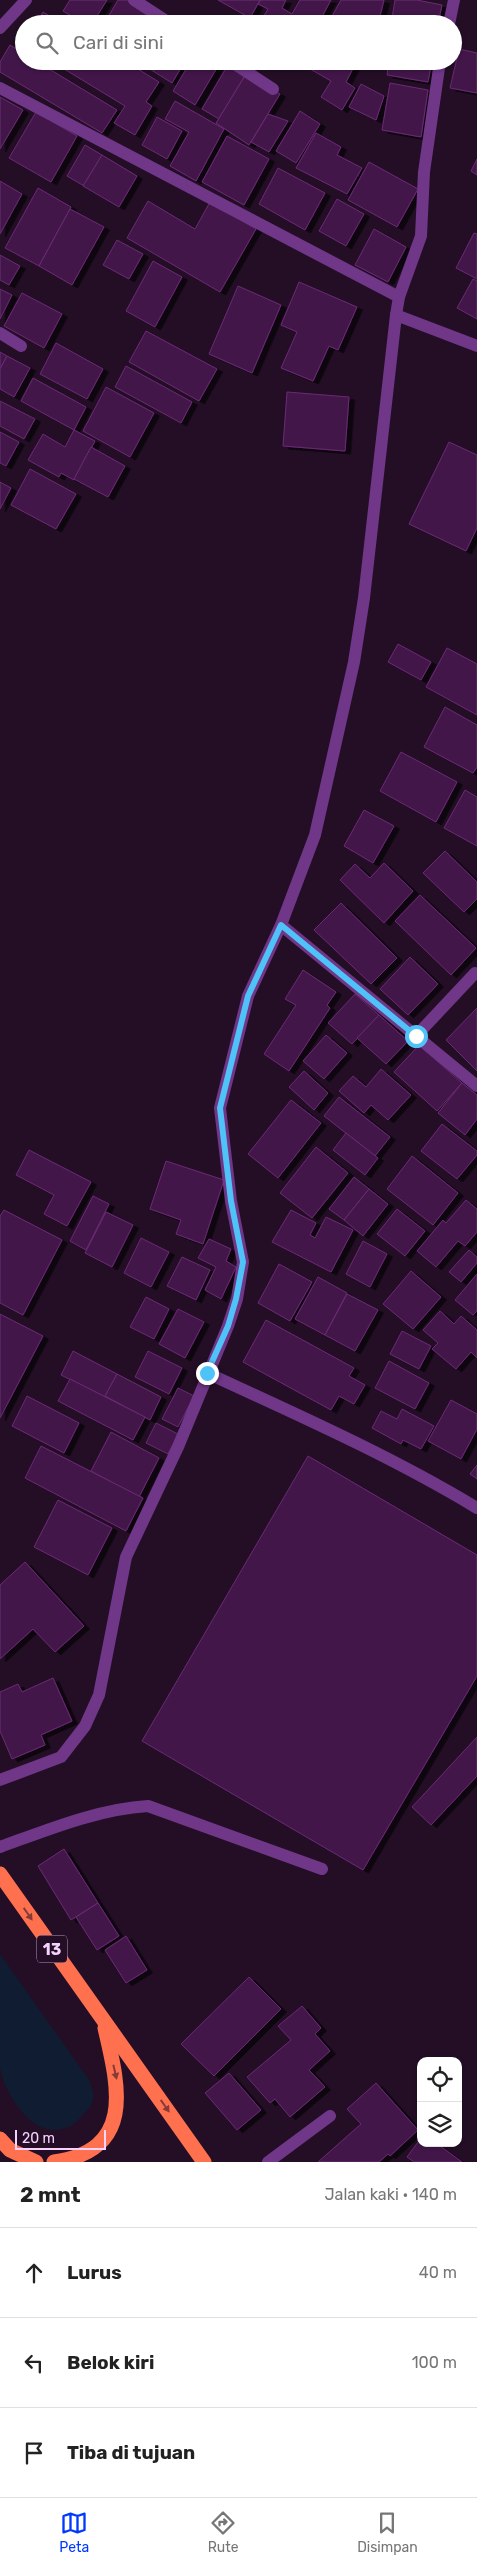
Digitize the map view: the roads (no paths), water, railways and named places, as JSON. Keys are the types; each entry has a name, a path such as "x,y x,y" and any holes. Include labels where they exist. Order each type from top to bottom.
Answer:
{"highway":[{"name":"13","path":"0,1874 104,2024 204,2162"},
{"path":"54,2162 79,2157 106,2138 116,2114 117,2082 104,2024"},
{"path":"0,2139 10,2150 36,2162"}],"street":[{"path":"0,28 26,0"},
{"path":"134,0 157,15"},
{"path":"451,15 454,0"},
{"path":"244,70 273,88"},
{"path":"0,1780 61,1757 86,1726 99,1695 126,1557 178,1447 228,1326 236,1299 243,1262 231,1201 220,1108 248,996 281,925 315,835 354,662 364,598 396,315 400,297 421,236 424,172 439,70"},
{"path":"0,88 400,297"},
{"path":"396,315 477,346"},
{"path":"0,333 21,346"},
{"path":"281,925 477,1086"},
{"path":"416,1036 475,973"},
{"path":"207,1373 301,1416 435,1483 477,1508"},
{"path":"0,1847 54,1827 132,1807 148,1806 322,1869"},
{"path":"268,2162 330,2116"}]}
